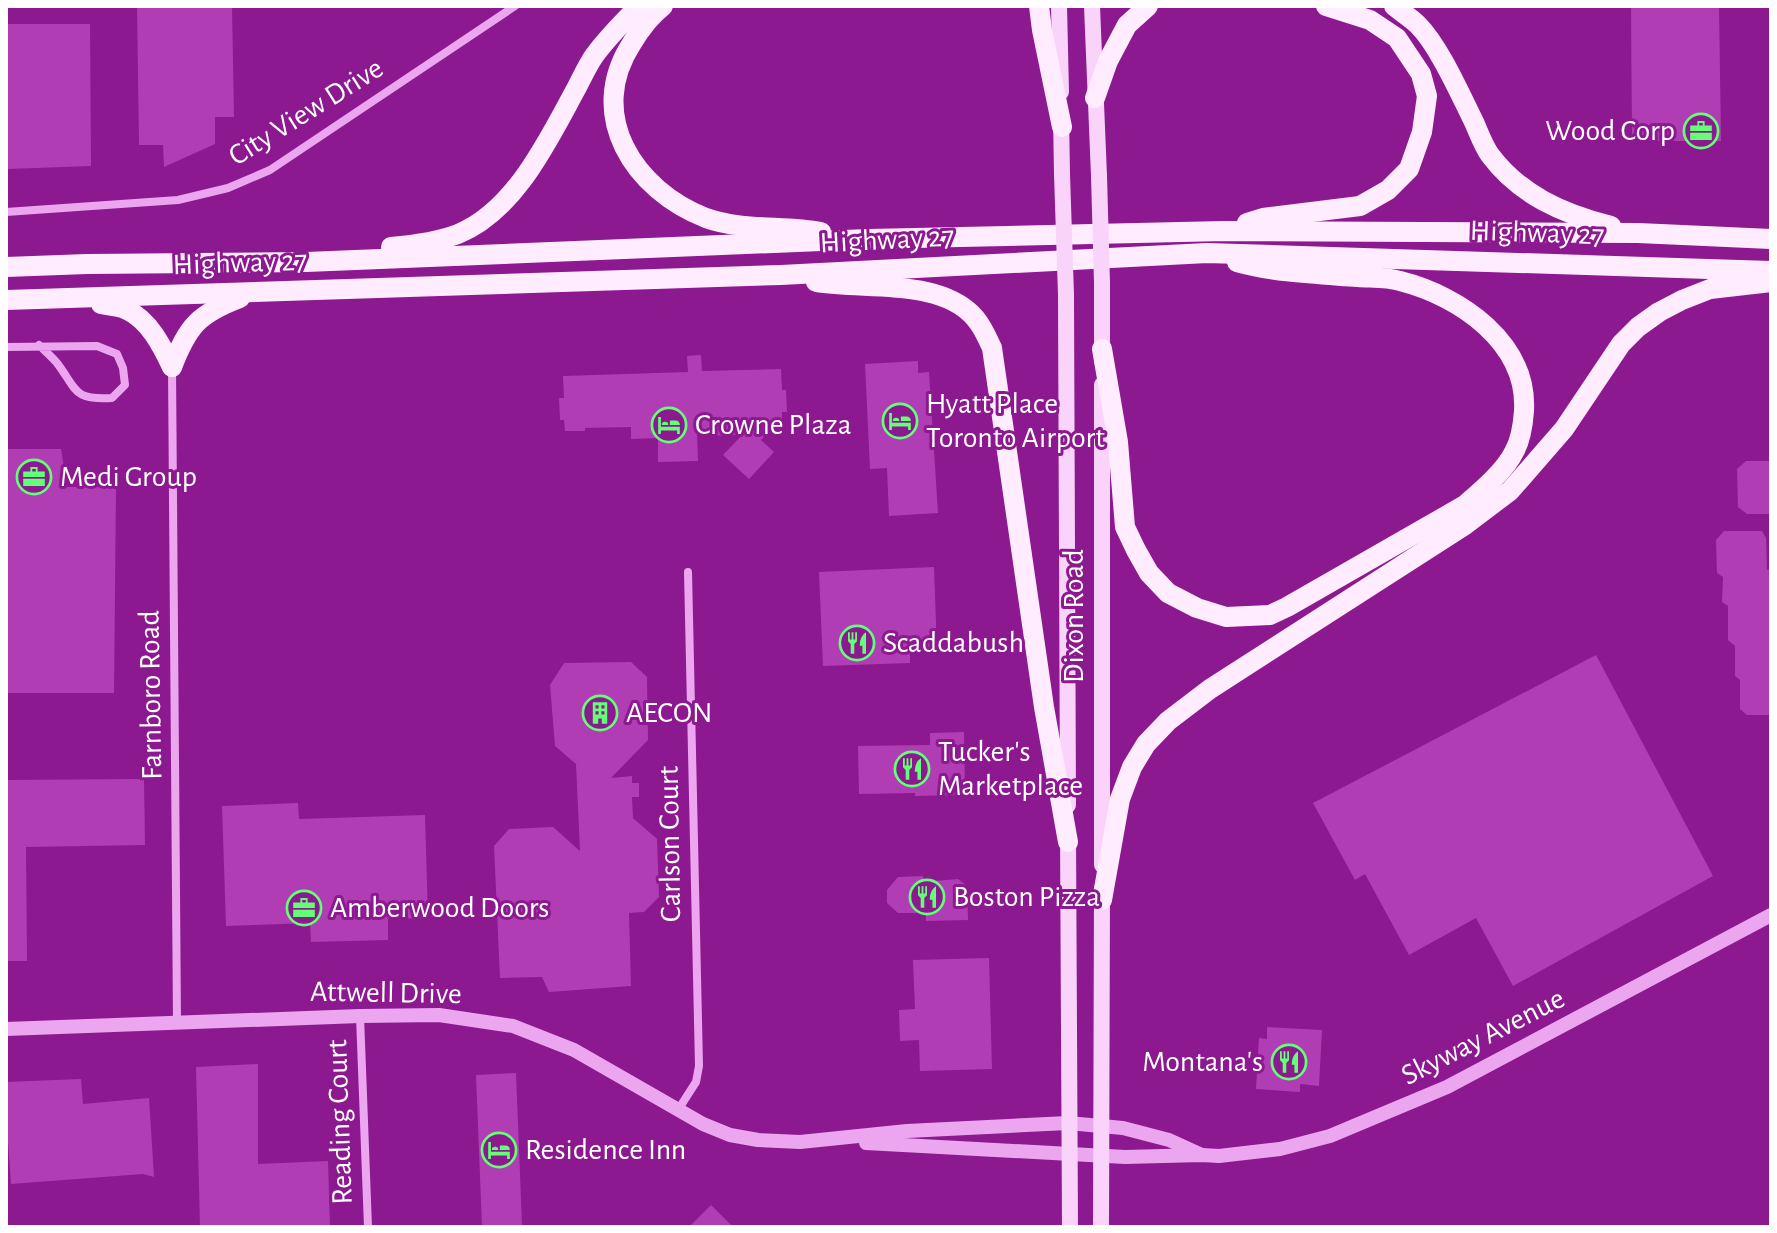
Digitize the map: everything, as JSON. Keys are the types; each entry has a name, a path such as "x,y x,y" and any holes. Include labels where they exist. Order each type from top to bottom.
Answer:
{"main road":[{"path":"306,262 457,234 488,217 511,194 529,169 593,57 639,6"},
{"path":"663,6 641,28 627,50 618,72 613,101 624,149 642,175 661,194 708,218 733,224 810,230 869,239"},
{"path":"1039,6 1062,127"},
{"name":"Dixon Road","path":"1059,6 1066,295 1070,1227"},
{"name":"Dixon Road","path":"1092,6 1102,283 1101,1227"},
{"path":"1095,98 1108,61 1127,25 1148,6"},
{"path":"1224,231 1263,218 1360,206 1388,190 1409,169 1422,132 1427,96 1421,74 1397,38 1370,20 1326,6"},
{"path":"1394,6 1418,25 1433,45 1488,153 1509,177 1529,194 1555,207 1638,233"},
{"name":"Highway 27","path":"6,267 306,262 869,239 1224,231 1638,233 1771,239"},
{"path":"1102,349 1118,442 1125,527 1149,573 1168,593 1197,608 1226,617 1270,615 1287,607 1465,505 1488,485 1514,454 1523,426 1525,396 1518,370 1509,353 1488,328 1452,301 1399,280 1265,270 1207,253"},
{"name":"Highway 27","path":"6,300 781,275 1207,253 1771,271"},
{"path":"781,275 839,286 898,287 940,295 969,312 982,328 992,348 1044,707 1068,842"},
{"path":"1102,900 1120,799 1132,767 1146,744 1168,721 1210,689 1465,525 1510,491 1564,429 1621,344 1638,327 1682,300 1710,289 1771,282"},
{"path":"172,367 183,338 194,324 220,306 255,293"},
{"path":"75,298 128,310 148,326 172,367"}],"street":[{"name":"City View Drive","path":"6,212 178,200 240,184 286,160 515,6"},
{"path":"6,347 39,345 97,346 117,354 125,385 112,398 89,399 70,385 57,362 39,345"},
{"name":"Farnboro Road","path":"172,367 177,1023"},
{"name":"Carlson Court","path":"678,1110 696,1082 699,1066 688,572"},
{"name":"Skyway Avenue","path":"1102,1156 1219,1156 1280,1149 1330,1136 1447,1087 1771,915"},
{"name":"Attwell Drive","path":"6,1029 439,1015 513,1026 574,1050 703,1124 730,1135 785,1143 907,1131 1068,1123 1100,1126"},
{"name":"Reading Court","path":"360,1016 368,1227"},
{"name":"Skyway Avenue","path":"1100,1126 1123,1128 1169,1140 1202,1155"},
{"name":"Attwell Drive","path":"833,1140 1102,1156"}],"building":[{"path":"137,6 232,6 234,117 215,117 215,144 164,167 163,145 139,145"},
{"path":"1631,6 1719,6 1721,141 1632,141"},
{"path":"6,24 90,24 91,166 8,169"},
{"name":"Crowne Plaza","path":"701,355 702,371 781,369 787,412 782,412 782,423 776,424 761,440 774,452 749,479 723,455 742,435 701,436 697,432 698,461 658,462 658,438 631,439 631,427 565,431 564,420 560,420 559,398 564,398 563,376 688,372 687,356"},
{"name":"Hyatt Place Toronto Airport","path":"918,361 918,373 929,372 938,513 889,516 887,468 870,469 865,364"},
{"path":"6,449 61,449 67,487 116,487 114,693 6,693"},
{"path":"1746,461 1771,461 1771,514 1747,514 1738,507 1737,469"},
{"path":"1724,531 1762,531 1766,538 1767,570 1771,569 1771,715 1747,715 1740,709 1735,646 1728,640 1728,606 1722,602 1723,577 1717,573 1716,540"},
{"path":"934,567 937,651 910,652 910,663 823,666 819,572"},
{"path":"1596,655 1713,876 1513,986 1476,918 1409,955 1365,874 1355,880 1313,803"},
{"path":"631,662 647,677 648,740 611,778 632,776 632,783 639,783 639,797 632,797 633,818 657,839 659,897 644,912 629,913 631,986 549,992 542,977 500,978 494,846 509,829 553,827 580,851 576,764 555,746 550,685 564,663"},
{"name":"Tucker's Marketplace","path":"964,732 965,795 859,794 858,746 930,745 930,733"},
{"path":"144,779 145,845 26,847 27,961 6,961 6,780"},
{"path":"298,803 299,819 425,815 428,918 388,919 388,940 311,942 310,923 226,926 222,806"},
{"name":"Boston Pizza","path":"923,876 923,882 958,879 967,886 968,920 926,921 926,913 898,913 887,903 887,890 898,877"},
{"path":"989,958 992,1069 920,1071 919,1040 900,1041 899,1010 915,1009 913,960"},
{"name":"Montana's","path":"1267,1027 1322,1030 1319,1086 1300,1084 1300,1092 1256,1089 1259,1038 1267,1039"},
{"path":"258,1064 258,1164 328,1161 330,1227 200,1227 196,1067"},
{"name":"Residence Inn","path":"516,1073 522,1226 482,1227 476,1075"},
{"path":"81,1079 83,1104 149,1098 154,1177 143,1174 11,1184 6,1082"},
{"path":"711,1205 733,1227 689,1227"}],"place":[{"name":"Wood Corp","path":"1701,131"},
{"name":"Hyatt Place Toronto Airport","path":"900,421"},
{"name":"Crowne Plaza","path":"669,425"},
{"name":"Medi Group","path":"34,477"},
{"name":"Scaddabush","path":"857,643"},
{"name":"AECON","path":"600,713"},
{"name":"Tucker's Marketplace","path":"912,769"},
{"name":"Boston Pizza","path":"927,897"},
{"name":"Amberwood Doors","path":"304,908"},
{"name":"Montana's","path":"1289,1062"},
{"name":"Residence Inn","path":"499,1150"}]}
